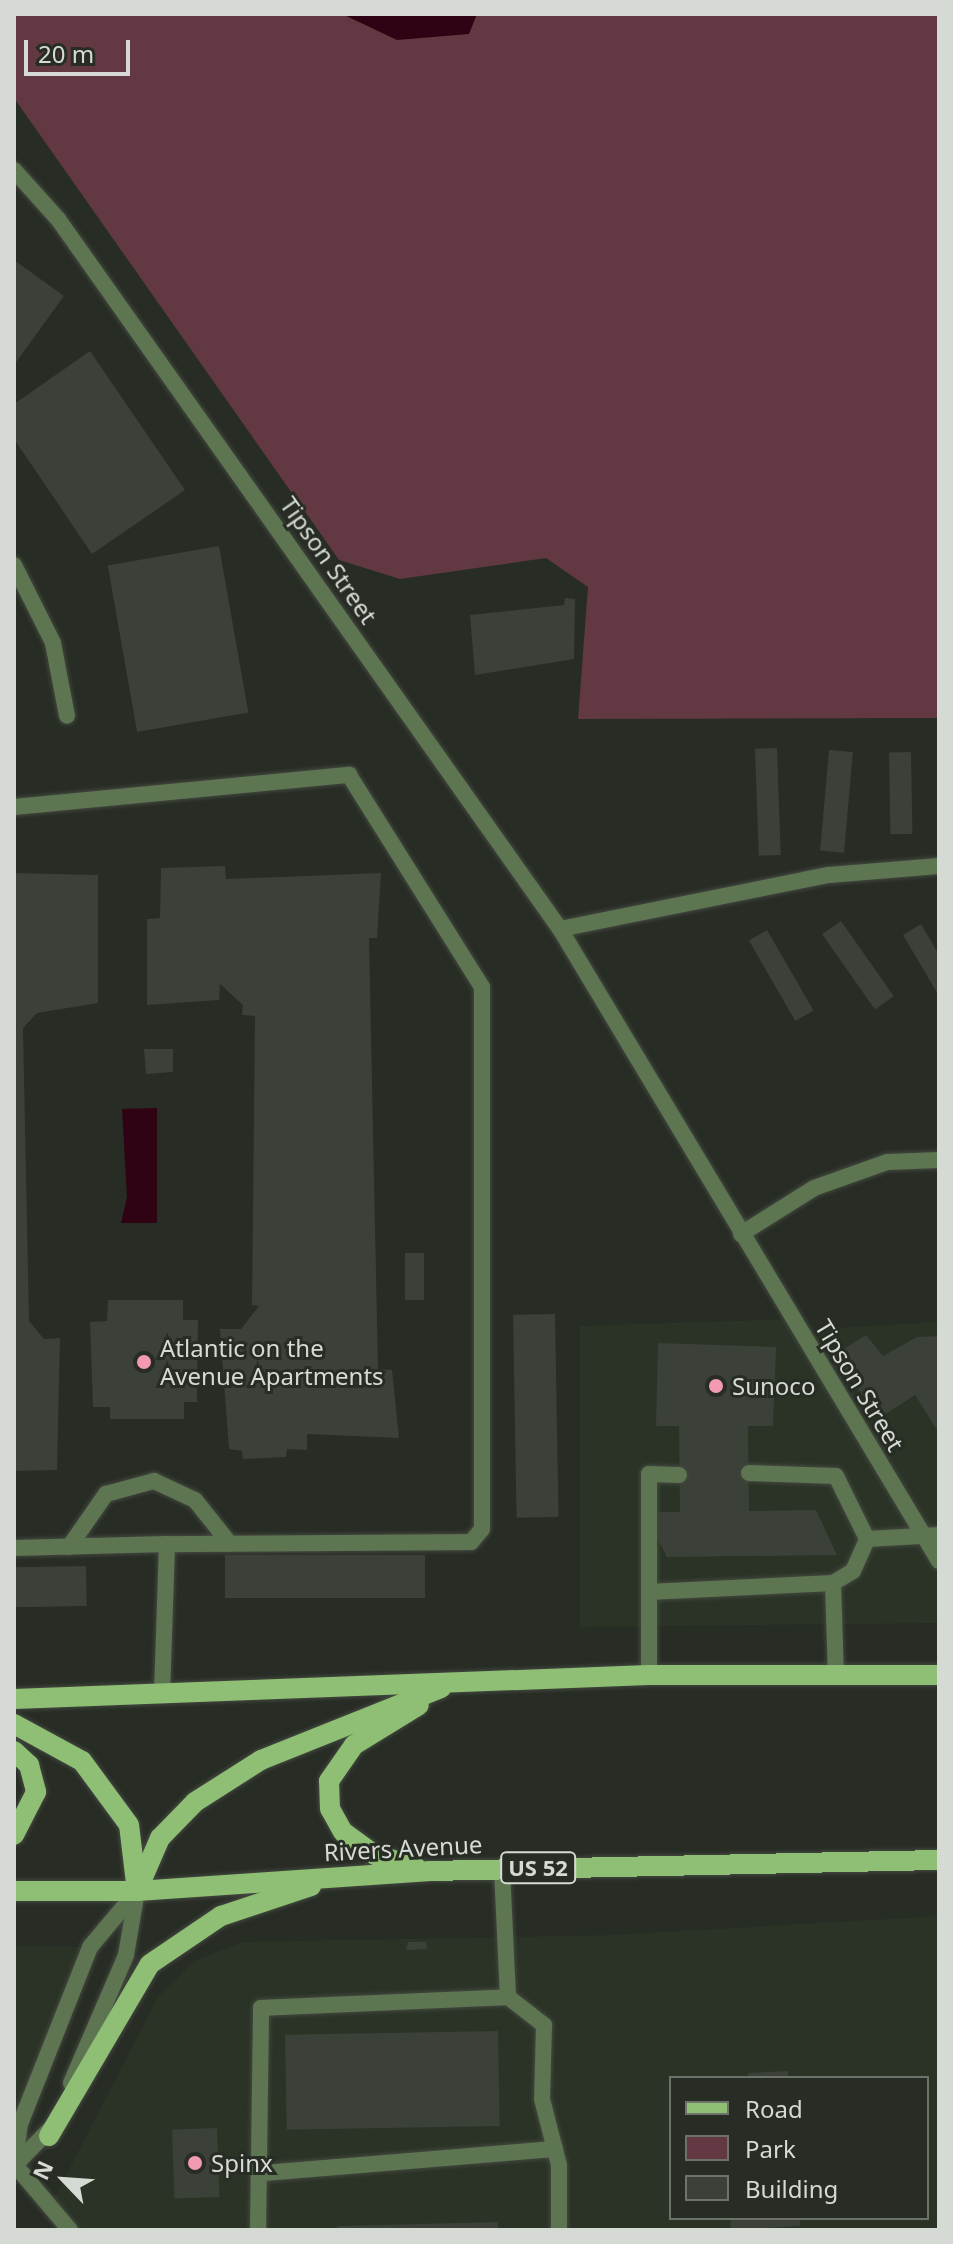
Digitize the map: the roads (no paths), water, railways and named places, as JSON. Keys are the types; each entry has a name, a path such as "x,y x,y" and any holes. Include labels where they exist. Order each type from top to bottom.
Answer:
{"main road":[{"path":"14,1699 649,1675 939,1675"},
{"path":"430,1871 375,1855 343,1832 330,1809 329,1781 354,1745 461,1681"},
{"path":"137,1891 160,1838 195,1802 261,1760 461,1681"},
{"path":"14,1724 82,1761 120,1812 129,1825 137,1891"},
{"path":"14,1751 29,1765 36,1792 14,1835"},
{"name":"Rivers Avenue","path":"14,1891 137,1891 430,1871 939,1860"},
{"path":"49,2136 150,1964 221,1916 337,1877"}],"street":[{"name":"Tipson Street","path":"14,170 58,219 560,929 741,1234 931,1536 939,1561"},
{"path":"14,565 53,643 67,716"},
{"path":"14,807 349,775 482,987 482,1529 471,1542 14,1548"},
{"path":"560,929 829,875 939,866"},
{"path":"741,1234 814,1188 887,1162 939,1160"},
{"path":"649,1592 833,1583 853,1571 867,1539 836,1476 749,1473"},
{"path":"649,1675 649,1474 679,1475"},
{"path":"69,1547 106,1494 154,1481 195,1500 230,1544"},
{"path":"867,1539 931,1536"},
{"path":"162,1693 167,1544"},
{"path":"833,1583 836,1676"},
{"path":"502,1869 508,1997"},
{"path":"14,2166 49,2136 126,1955 137,1891"},
{"path":"70,2230 14,2166 20,2124 90,1947 137,1891"},
{"path":"258,2230 263,2173 261,2008 508,1997 544,2025 542,2099 555,2149 559,2230"},
{"path":"263,2173 555,2149"}],"place":[{"name":"Atlantic on the Avenue Apartments","path":"144,1362"},
{"name":"Sunoco","path":"716,1386"},
{"name":"Spinx","path":"195,2163"}]}
